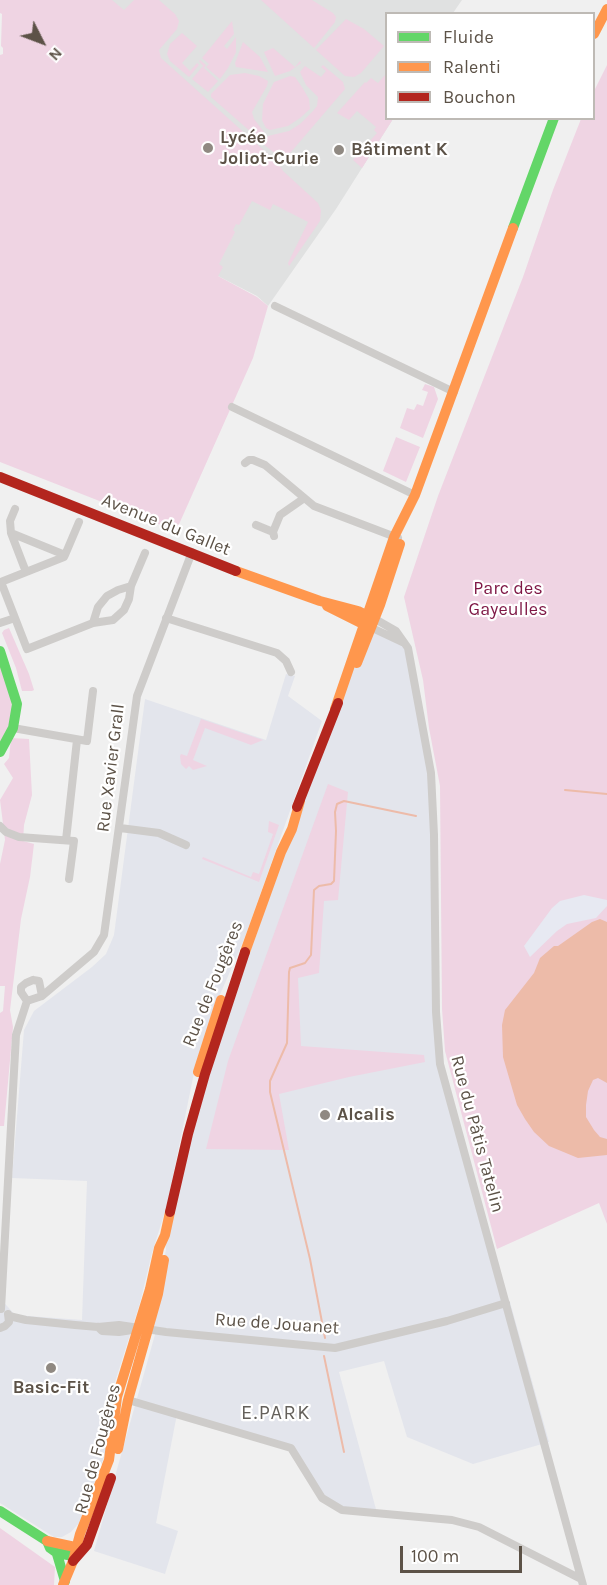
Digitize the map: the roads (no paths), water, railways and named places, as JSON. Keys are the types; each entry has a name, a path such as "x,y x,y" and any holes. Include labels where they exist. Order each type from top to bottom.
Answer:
{"main road":[{"path":"595,32 607,9"},
{"path":"368,622 553,120"},
{"name":"Avenue du Gallet","path":"0,477 249,576 320,601 334,611 368,622"},
{"name":"Rue de Fougères","path":"77,1554 105,1498 128,1400 158,1294 166,1249 165,1235 188,1134 195,1085 206,1042 228,980 256,919 281,852 287,828 300,801 368,622"},
{"path":"0,651 15,693 16,704 14,728 0,752"},
{"path":"64,1583 77,1554 109,1460 117,1397 150,1289 159,1248 165,1235"},
{"path":"0,1511 47,1541 54,1541 77,1554"},
{"path":"47,1541 50,1548 57,1554 64,1583"},
{"path":"57,1554 77,1554"}],"street":[{"path":"275,306 454,392"},
{"path":"232,407 415,495"},
{"path":"245,463 249,459 265,465 314,507 398,538"},
{"path":"256,525 274,534 280,515 303,499"},
{"path":"15,509 10,521 11,533 26,572"},
{"path":"79,522 64,557 1,582 27,650 93,623 113,620 124,610 129,599 130,586 145,553"},
{"path":"11,533 65,555"},
{"name":"Rue Xavier Grall","path":"27,1001 42,996 94,952 104,935 137,696 192,552"},
{"path":"93,623 98,607 107,596 130,586"},
{"path":"0,623 15,618"},
{"path":"166,618 277,653 286,661 291,672"},
{"name":"Rue du Pâtis Tatelin","path":"368,622 396,631 405,644 411,660 432,779 436,1012 440,1065 582,1582"},
{"path":"14,728 87,741 93,691"},
{"path":"66,840 77,740"},
{"path":"0,826 6,832 19,837 74,841 69,879"},
{"path":"120,828 159,833 186,845"},
{"path":"5,1323 6,1311 0,1309 16,1035 27,1001 21,992 21,987 26,982 61,980"},
{"path":"39,981 42,996"},
{"name":"Rue de Jouanet","path":"5,1323 26,1320 98,1327 102,1330 119,1332 148,1329 335,1348 447,1322 506,1303"},
{"path":"128,1400 291,1448 322,1498 342,1510 452,1520 479,1527 582,1582"}],"waterway":[{"path":"565,790 607,794"},
{"path":"325,1338 310,1259 270,1092 270,1081 287,1043 289,972 290,968 305,963 311,955 314,890 334,881 337,804 344,801 416,816"},
{"path":"324,1356 344,1452"}],"place":[{"name":"Lycée Joliot-Curie","path":"208,148"},
{"name":"Bâtiment K","path":"339,150"},
{"name":"Alcalis","path":"325,1115"},
{"name":"Basic-Fit","path":"51,1368"}],"district":[{"name":"E.PARK","path":"276,1413"}],"park label":[{"name":"Parc des Gayeulles","path":"508,599"}]}
